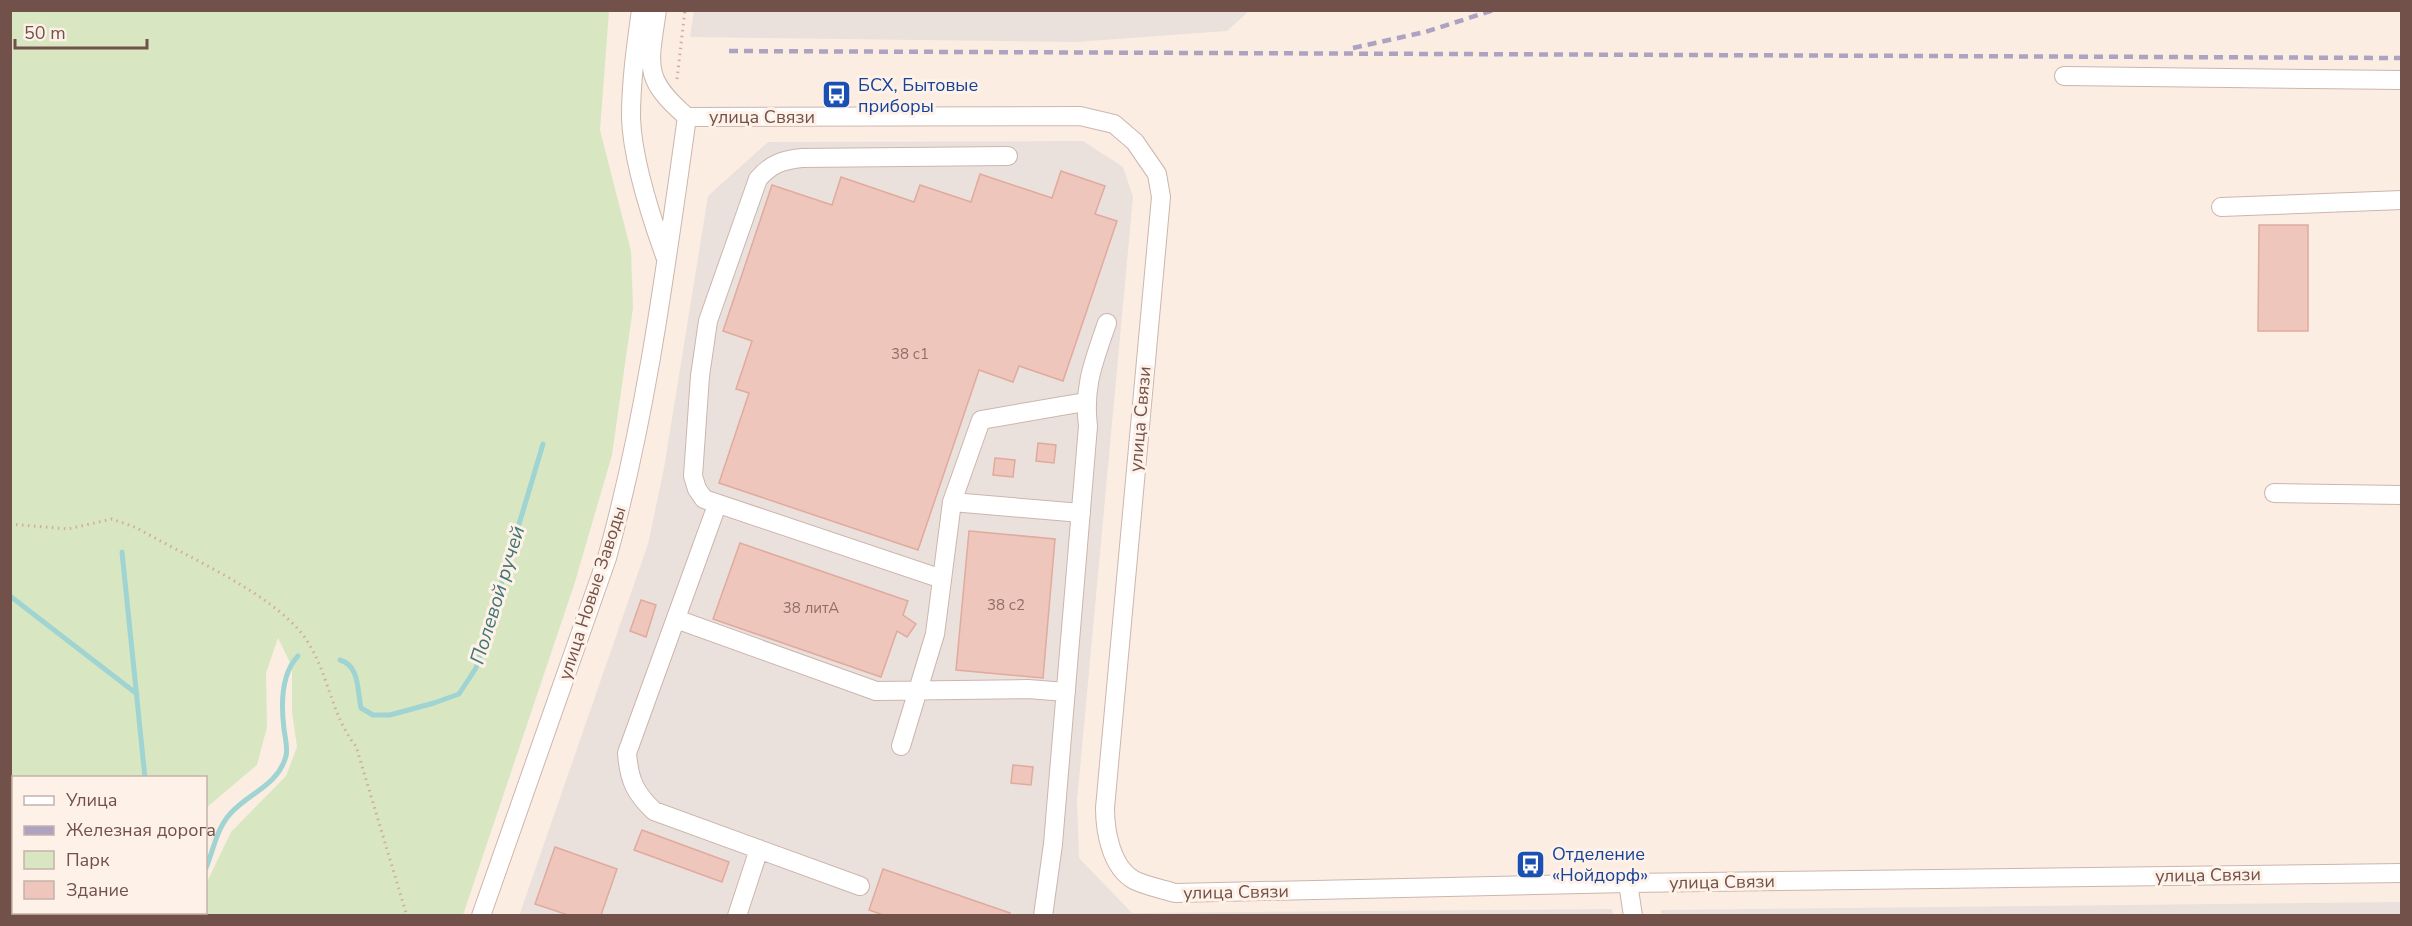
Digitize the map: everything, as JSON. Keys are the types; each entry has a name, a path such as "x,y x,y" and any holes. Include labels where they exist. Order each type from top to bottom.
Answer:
{"street":[{"name":"улица Новые Заводы","path":"641,10 633,72 631,119 639,164 666,261"},
{"name":"улица Связи","path":"657,10 650,69 665,98 687,117 1080,116 1114,124 1136,142 1157,174 1161,197 1105,808 1105,831 1117,861 1133,879 1175,893 1628,883 2402,873"},
{"path":"2064,76 2402,80"},
{"name":"улица Новые Заводы","path":"481,915 607,558 632,462 666,261 687,117"},
{"path":"942,579 717,505 705,499 697,489 693,476 700,376 708,321 758,179 769,166 793,158 1008,156"},
{"path":"2221,207 2402,200"},
{"path":"1043,915 1053,844 1089,426 1085,402 1088,376 1107,323"},
{"path":"901,746 935,634 952,502 981,420 1085,402"},
{"path":"2274,493 2402,495"},
{"path":"952,502 1081,513"},
{"path":"717,505 627,753 628,777 639,797 654,811 860,886"},
{"path":"676,619 876,691 1028,689 1065,692"},
{"path":"737,915 759,849"},
{"path":"1628,883 1633,915"}],"path":[{"path":"683,88 676,79 685,10"},
{"path":"10,524 68,529 112,519 136,528 276,607 303,635 321,668 344,733 356,746 407,915"}],"shaded area":[{"path":"694,10 1249,11 1227,31 1075,42 690,37"},
{"path":"1083,141 1123,167 1133,197 1077,801 1079,858 1132,913 1612,909 1613,915 519,916 648,544 664,468 708,196 768,142"},
{"path":"2401,902 2401,916 1661,916 1661,910"}],"green space":[{"path":"10,11 609,11 600,130 631,251 633,308 612,455 575,582 463,915 159,915 207,914 207,882 231,832 286,776 297,747 292,712 292,667 278,638 266,673 267,727 257,765 207,807 207,776 12,776 12,914 87,914 82,916 11,915"}],"building":[{"path":"1061,171 1105,186 1095,214 1117,221 1063,381 1019,366 1013,382 979,370 918,550 719,483 749,393 736,389 752,341 723,331 772,185 832,205 841,177 914,202 920,185 971,202 980,174 1052,198"},
{"path":"2259,225 2308,225 2308,331 2258,331"},
{"path":"1038,443 1056,445 1054,463 1036,461"},
{"path":"995,458 1015,460 1013,477 993,475"},
{"path":"969,531 1055,539 1043,678 956,670"},
{"path":"740,543 908,601 903,615 916,624 907,637 897,631 881,677 713,619"},
{"path":"641,600 656,605 646,637 630,631"},
{"path":"1013,765 1033,767 1031,785 1011,783"},
{"path":"642,830 729,862 722,882 634,850"},
{"path":"555,847 617,869 601,915 568,915 535,904"},
{"path":"883,869 1010,913 1009,915 883,915 869,910"}],"waterway":[{"name":"Полевой ручей","path":"340,660 346,663 354,673 361,708 373,715 390,715 459,694 476,668 543,444"},
{"path":"122,552 145,776"},
{"path":"10,596 137,694"},
{"name":"Полевой ручей","path":"207,865 219,833 230,814 270,782 282,766 287,750 283,720 285,681 292,663 298,656"}],"railway":[{"path":"1353,48 1425,32 1494,10"},
{"path":"729,51 2402,58"}],"place":[{"name":"БСХ, Бытовые приборы","path":"837,95"},
{"name":"Отделение «Нойдорф»","path":"1531,864"}]}
